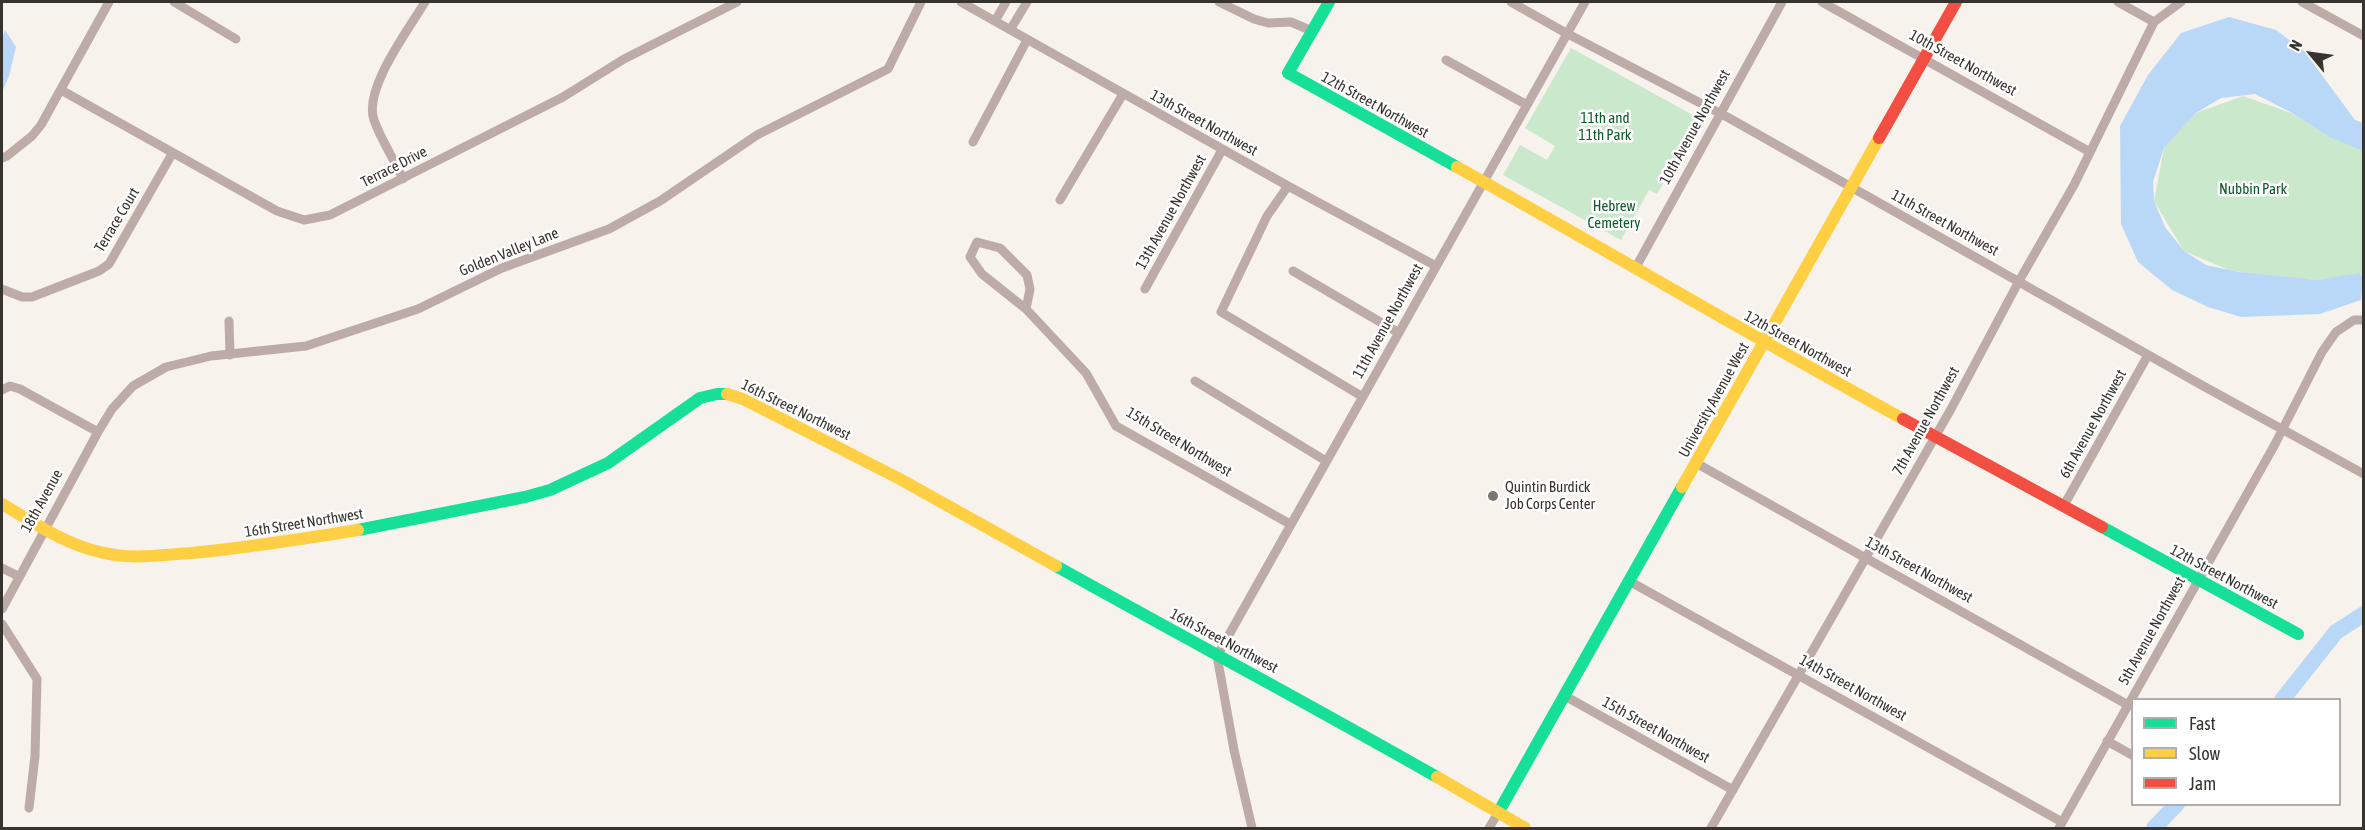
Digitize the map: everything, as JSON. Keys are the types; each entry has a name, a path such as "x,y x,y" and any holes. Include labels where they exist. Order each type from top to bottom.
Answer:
{"street":[{"path":"2,158 32,136 41,125 109,2"},
{"path":"174,2 236,39"},
{"path":"404,179 373,118 372,101 376,85 424,2"},
{"name":"Terrace Drive","path":"61,90 277,211 304,220 330,215 404,179 563,97 624,59 737,2"},
{"name":"Golden Valley Lane","path":"112,409 133,386 166,367 211,356 306,346 418,309 501,268 609,229 660,201 757,135 888,69 921,2"},
{"name":"13th Street Northwest","path":"961,2 1222,150 1436,266"},
{"path":"995,21 1006,2"},
{"path":"1011,30 1027,2"},
{"path":"1219,2 1254,20 1268,23 1291,22 1312,31 1329,2"},
{"name":"11th Street Northwest","path":"1511,2 1730,118 2148,355 2364,474"},
{"name":"11th Avenue Northwest","path":"1217,656 1585,2"},
{"name":"10th Avenue Northwest","path":"1636,267 1782,2"},
{"name":"10th Street Northwest","path":"1822,2 2090,152"},
{"name":"University Avenue West","path":"1498,813 1565,696 1586,653 1629,581 1956,2"},
{"path":"2118,2 2154,22 2181,2"},
{"path":"2302,2 2364,36"},
{"path":"2321,12 2327,2"},
{"name":"7th Avenue Northwest","path":"1711,828 1935,437 2074,185 2154,22"},
{"name":"12th Street Northwest","path":"1312,31 1288,73 1636,267 1764,343 2298,634"},
{"path":"973,142 1028,40"},
{"path":"1446,60 1527,105"},
{"path":"1060,200 1124,94"},
{"name":"13th Avenue Northwest","path":"1145,290 1222,150"},
{"name":"Terrace Court","path":"2,289 22,297 32,297 99,271 109,264 172,153"},
{"path":"1287,186 1267,216 1221,312 1363,397"},
{"name":"15th Street Northwest","path":"1026,309 1030,289 1027,275 1000,248 977,242 970,257 982,274 1026,309 1086,373 1116,426 1290,524"},
{"path":"1293,271 1399,333"},
{"name":"5th Avenue Northwest","path":"2132,698 2282,430 2322,352 2336,332 2354,320 2364,320"},
{"path":"229,321 230,355"},
{"name":"6th Avenue Northwest","path":"2063,507 2148,355"},
{"path":"1195,381 1326,461"},
{"path":"2,390 10,386 20,389 98,432"},
{"name":"16th Street Northwest","path":"2,504 44,528 94,551 113,555 132,556 238,549 323,536 525,497 550,490 608,463 692,403 715,392 743,399 898,478 1217,656 1300,699 1525,828"},
{"name":"18th Avenue","path":"2,609 44,528 112,409"},
{"name":"13th Street Northwest","path":"1696,463 2128,705"},
{"path":"2,568 18,576"},
{"name":"14th Street Northwest","path":"1629,581 2061,825"},
{"path":"2,624 38,679 35,756 28,808"},
{"path":"1217,656 1234,750 1252,828"},
{"name":"15th Street Northwest","path":"1565,696 1733,790"},
{"name":"5th Avenue Northwest","path":"2061,825 2131,700"},
{"path":"2107,741 2131,754"},
{"path":"1489,828 1498,813"}],"green space":[{"name":"11th and 11th Park","path":"1571,48 1700,119 1657,194 1649,190 1621,240 1503,175 1520,145 1547,160 1555,146 1525,128"},
{"name":"Nubbin Park","path":"2243,96 2291,113 2363,151 2363,274 2317,280 2278,278 2229,270 2184,251 2154,201 2164,148 2196,113"}],"water":[{"path":"2229,17 2276,30 2304,51 2355,120 2363,123 2363,151 2330,137 2292,113 2255,94 2221,98 2196,113 2164,148 2153,182 2154,201 2165,227 2184,251 2206,265 2239,272 2317,280 2360,273 2363,278 2361,300 2320,314 2241,317 2208,307 2172,290 2138,262 2121,224 2120,126 2148,75 2181,33"},
{"path":"5,30 16,47 9,76 2,92 2,38"}],"waterway":[{"path":"2284,698 2336,632 2364,614"},
{"path":"2154,828 2175,806"}],"traffic: fast":[{"path":"1329,2 1288,73 1457,167"},
{"path":"358,530 550,490 608,463 700,398 727,394"},
{"path":"1498,813 1682,487"},
{"path":"2102,527 2298,634"},
{"path":"1056,566 1437,777"}],"traffic: slow":[{"path":"1682,487 1879,138"},
{"path":"1457,167 1903,419"},
{"path":"727,394 743,399 898,478 1056,566"},
{"path":"2,504 74,544 123,556 156,556 212,551 358,530"},
{"path":"1437,777 1525,828"}],"traffic: jam":[{"path":"1879,138 1956,2"},
{"path":"1903,419 2102,527"}],"place":[{"name":"Quintin Burdick Job Corps Center","path":"1493,496"}],"park label":[{"name":"Hebrew Cemetery","path":"1614,214"}]}
